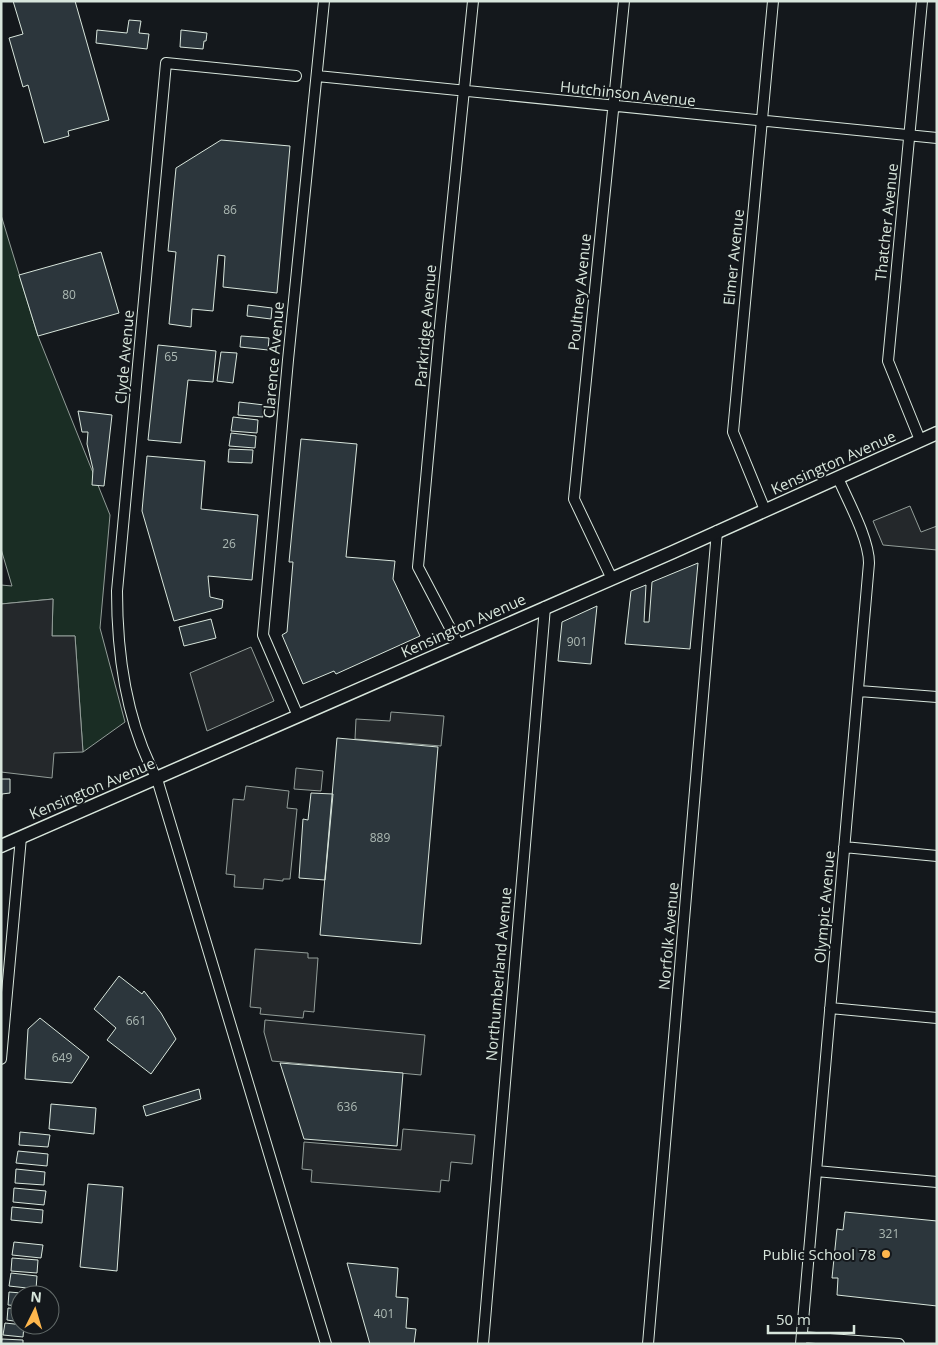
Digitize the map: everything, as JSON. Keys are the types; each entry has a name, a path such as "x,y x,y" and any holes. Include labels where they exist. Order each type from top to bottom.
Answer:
{"street":[{"name":"Clarence Avenue","path":"298,716 263,636 324,1"},
{"name":"Parkridge Avenue","path":"459,645 418,567 473,1"},
{"name":"Poultney Avenue","path":"612,579 574,499 624,1"},
{"name":"Elmer Avenue","path":"766,510 733,432 773,1"},
{"name":"Thatcher Avenue","path":"920,440 888,361 922,1"},
{"name":"Clyde Avenue","path":"157,779 146,760 130,710 117,627 117,591 166,63 296,76"},
{"name":"Hutchinson Avenue","path":"316,76 937,138"},
{"name":"Kensington Avenue","path":"1,846 157,779 545,606 612,579 937,433"},
{"name":"Olympic Avenue","path":"801,1340 859,691 869,556 838,478"},
{"name":"Norfolk Avenue","path":"648,1344 717,531"},
{"name":"Northumberland Avenue","path":"483,1344 545,606"},
{"path":"859,691 937,698"},
{"path":"157,779 326,1344"},
{"path":"1,1059 21,837"},
{"path":"844,847 937,856"},
{"path":"830,1008 937,1018"},
{"path":"816,1171 937,1182"},
{"path":"801,1340 899,1344"}],"green space":[{"path":"1,215 38,336 110,515 100,628 125,722 83,752 75,636 52,636 53,599 1,604 1,585 12,586 1,549"}],"shaded area":[{"path":"910,506 921,532 937,526 937,550 883,545 873,521"},
{"path":"53,599 52,636 75,636 83,752 54,753 52,778 1,772 1,604"},
{"path":"251,647 274,701 207,731 190,673"},
{"path":"391,712 444,716 441,746 355,739 356,719 390,721"},
{"path":"296,768 323,771 321,791 294,789"},
{"path":"246,786 289,791 287,808 297,809 290,879 283,879 283,881 264,879 263,889 234,887 235,875 226,874 233,799 244,800"},
{"path":"255,949 308,953 308,958 318,958 314,1012 304,1011 303,1018 260,1014 261,1008 250,1007"},
{"path":"265,1020 425,1035 421,1075 272,1061 264,1032"},
{"path":"403,1129 475,1135 472,1164 451,1162 449,1181 441,1180 440,1192 311,1182 312,1170 302,1169 304,1142 401,1150"}],"building":[{"path":"13,1 75,1 109,120 68,131 69,136 44,143 28,85 23,87 9,38 23,34"},
{"path":"129,20 141,21 139,33 149,34 147,49 96,43 97,30 127,33"},
{"path":"181,30 207,33 203,49 180,47"},
{"path":"221,140 290,146 277,293 223,287 225,256 218,255 213,311 192,309 191,327 169,324 176,252 168,251 176,168"},
{"path":"101,252 119,313 38,336 19,275"},
{"path":"248,305 272,308 271,319 247,316"},
{"path":"241,336 269,338 268,350 240,347"},
{"path":"158,345 216,351 213,382 188,380 181,443 148,440"},
{"path":"221,352 237,353 233,383 217,381"},
{"path":"239,402 264,405 263,417 238,415"},
{"path":"78,411 112,415 104,486 92,485 93,469 87,444 88,432 82,432"},
{"path":"233,417 258,420 257,433 231,431"},
{"path":"231,433 256,436 255,448 229,446"},
{"path":"301,439 357,444 346,557 395,561 393,579 420,636 336,674 334,671 303,684 282,635 287,632 293,562 289,562"},
{"path":"229,449 253,450 252,463 228,462"},
{"path":"147,456 205,461 201,509 258,515 252,580 208,576 210,597 223,600 222,608 174,621 142,511"},
{"path":"698,563 690,649 625,644 631,591 646,585 644,622 649,622 652,582"},
{"path":"597,606 591,664 558,661 562,622"},
{"path":"211,619 216,638 184,646 179,627"},
{"path":"337,738 438,747 421,944 320,935"},
{"path":"1,779 10,779 10,793 2,794 1,807"},
{"path":"311,793 333,794 325,880 299,878 303,819 308,820"},
{"path":"119,976 142,994 144,991 161,1013 176,1039 151,1074 107,1040 116,1028 94,1009"},
{"path":"40,1018 89,1057 72,1083 25,1079 28,1029"},
{"path":"280,1063 403,1073 397,1146 304,1139"},
{"path":"199,1089 201,1099 146,1116 143,1106"},
{"path":"51,1104 96,1108 94,1134 49,1129"},
{"path":"20,1132 50,1135 48,1147 19,1145"},
{"path":"18,1151 48,1154 47,1166 16,1163"},
{"path":"16,1169 45,1172 44,1185 15,1183"},
{"path":"88,1184 123,1187 117,1271 80,1267"},
{"path":"14,1188 46,1191 44,1205 13,1202"},
{"path":"12,1207 43,1210 42,1223 11,1220"},
{"name":"Public School 78","path":"845,1212 937,1221 937,1306 837,1295 838,1278 832,1278 837,1229 843,1230"},
{"path":"14,1242 43,1245 41,1258 12,1255"},
{"path":"12,1258 38,1260 37,1273 11,1271"},
{"path":"347,1263 398,1268 396,1297 408,1298 406,1328 416,1329 414,1344 370,1344"},
{"path":"11,1273 37,1276 36,1285 9,1286"},
{"path":"9,1292 10,1292 10,1305 8,1305"},
{"path":"8,1308 10,1308 10,1320 7,1320"},
{"path":"5,1323 10,1324 10,1335 23,1335 23,1337 3,1335"},
{"path":"2,1339 23,1340 23,1344 1,1344"}],"place":[{"name":"Public School 78","path":"886,1254"}]}
